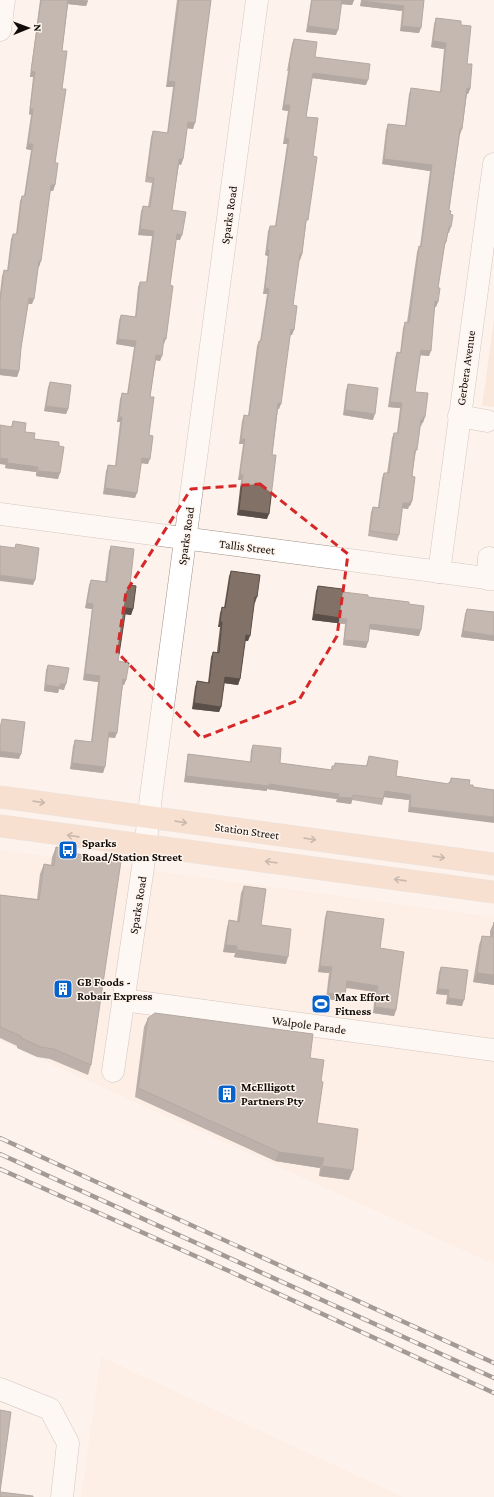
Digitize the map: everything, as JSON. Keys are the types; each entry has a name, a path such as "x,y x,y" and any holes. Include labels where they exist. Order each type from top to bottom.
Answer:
{"main road":[{"name":"Station Street","path":"0,797 494,864"},
{"path":"0,826 494,892"}],"street":[{"path":"0,30 4,0"},
{"name":"Sparks Road","path":"113,1071 146,845 185,538 257,0"},
{"name":"Gerbera Avenue","path":"439,572 494,164"},
{"path":"460,416 487,421"},
{"name":"Tallis Street","path":"0,514 439,572 490,572"},
{"name":"Walpole Parade","path":"123,1000 494,1050"},
{"path":"0,1389 50,1409 68,1443 62,1497"}],"highlighted area":[{"path":"260,484 348,554 337,636 299,700 201,738 117,652 126,592 191,489"}],"shaded area":[{"path":"494,319 494,407 482,406"},
{"path":"0,850 494,917 494,1264 0,1041"},
{"path":"101,1357 403,1497 81,1497"}],"building":[{"path":"41,0 68,0 62,51 67,51 62,89 66,89 55,163 58,163 55,185 51,185 41,261 39,261 34,299 29,298 19,371 0,369 0,302 4,270 8,271 13,234 17,234 22,196 25,196 33,144 28,144 33,109 30,109 35,72 31,71"},
{"path":"179,0 211,0 195,123 188,122 183,159 179,159 172,210 186,212 182,235 177,234 170,285 173,286 166,339 164,338 162,356 156,355 150,397 154,397 149,435 153,436 150,459 142,458 137,493 105,488 108,465 116,466 122,417 119,417 122,393 128,394 136,341 118,339 121,315 136,317 140,282 147,282 154,231 140,229 143,206 150,207 154,178 147,177 153,131 168,133 175,82 168,81"},
{"path":"312,0 342,0 338,30 308,26"},
{"path":"362,0 424,0 421,28 402,26 404,6"},
{"path":"436,18 461,21 461,25 471,26 467,64 472,64 470,89 467,88 449,210 451,211 450,214 453,215 451,227 449,227 445,242 438,288 440,288 438,302 435,301 431,351 421,350 415,392 428,393 425,417 421,420 417,450 415,450 412,476 415,477 412,501 410,501 410,503 403,503 399,535 370,531 373,507 379,508 384,473 389,473 394,433 398,433 402,403 390,402 397,352 401,353 405,322 409,323 432,165 384,159 388,124 406,126 411,88 441,92 446,43 433,41"},
{"path":"294,39 317,42 315,57 370,64 368,80 313,73 306,117 318,118 313,156 317,157 308,220 306,220 302,254 300,254 293,305 297,306 294,330 291,329 281,404 278,403 272,455 276,455 269,514 239,510 243,475 240,474 245,439 241,439 244,415 249,416 259,341 261,341 269,289 265,288 270,226 276,226 289,139 285,138 290,105 284,105"},
{"path":"50,382 71,385 68,409 46,406"},
{"path":"348,384 378,388 375,414 345,410"},
{"path":"13,421 26,423 25,432 35,433 34,439 59,442 59,446 64,447 60,473 38,471 38,467 7,463 8,459 0,458 0,425 12,427"},
{"path":"16,544 39,548 35,580 0,575 0,546 15,548"},
{"path":"111,546 134,549 130,585 136,586 133,609 126,608 118,661 129,663 126,680 123,679 117,733 109,732 105,767 72,763 75,740 92,742 100,676 85,674 93,604 87,603 91,580 107,582"},
{"path":"231,571 260,575 257,597 255,597 250,636 246,635 240,679 225,677 221,707 194,703 197,681 209,683 213,652 219,653 222,607 225,608"},
{"path":"318,586 342,589 343,592 368,595 368,597 409,602 409,604 424,606 421,630 370,624 368,642 344,640 347,619 314,614"},
{"path":"467,609 494,612 494,636 463,631"},
{"path":"48,665 69,668 66,684 60,684 60,687 45,685"},
{"path":"2,719 25,722 21,754 0,751 0,728"},
{"path":"253,745 281,748 280,763 332,770 332,766 335,766 335,763 367,766 369,756 398,761 396,776 449,784 449,782 451,782 451,778 470,780 469,785 473,785 473,787 494,790 494,817 410,807 411,795 385,791 383,799 353,795 353,798 338,797 339,794 269,784 269,786 186,776 188,754 251,762"},
{"name":"GB Foods - Robair Express","path":"56,847 72,849 72,853 121,861 91,1065 54,1049 41,1047 0,1027 0,895 39,900 44,864 54,866"},
{"path":"244,886 266,889 261,925 291,929 288,957 237,950 237,946 226,945 229,920 239,922"},
{"path":"327,911 384,919 380,948 404,952 396,1010 375,1007 378,986 347,981 345,995 328,993 332,967 320,966"},
{"path":"494,922 494,975 477,973 482,936 492,937"},
{"path":"441,967 468,970 464,1000 448,998 449,990 438,989"},
{"name":"McElligott Partners Pty","path":"155,1013 313,1034 310,1058 324,1060 321,1081 323,1082 317,1123 358,1129 353,1170 322,1166 324,1158 279,1152 138,1088 148,1018"},
{"path":"0,1410 11,1412 0,1492"},
{"path":"0,1492 33,1496 33,1497 0,1497"}],"railway":[{"path":"0,1138 494,1363"},
{"path":"0,1154 494,1378"},
{"path":"0,1169 229,1271 494,1393"}],"place":[{"name":"Sparks Road/Station Street","path":"68,850"},
{"name":"GB Foods - Robair Express","path":"63,989"},
{"name":"Max Effort Fitness","path":"321,1004"},
{"name":"McElligott Partners Pty","path":"227,1094"}]}
